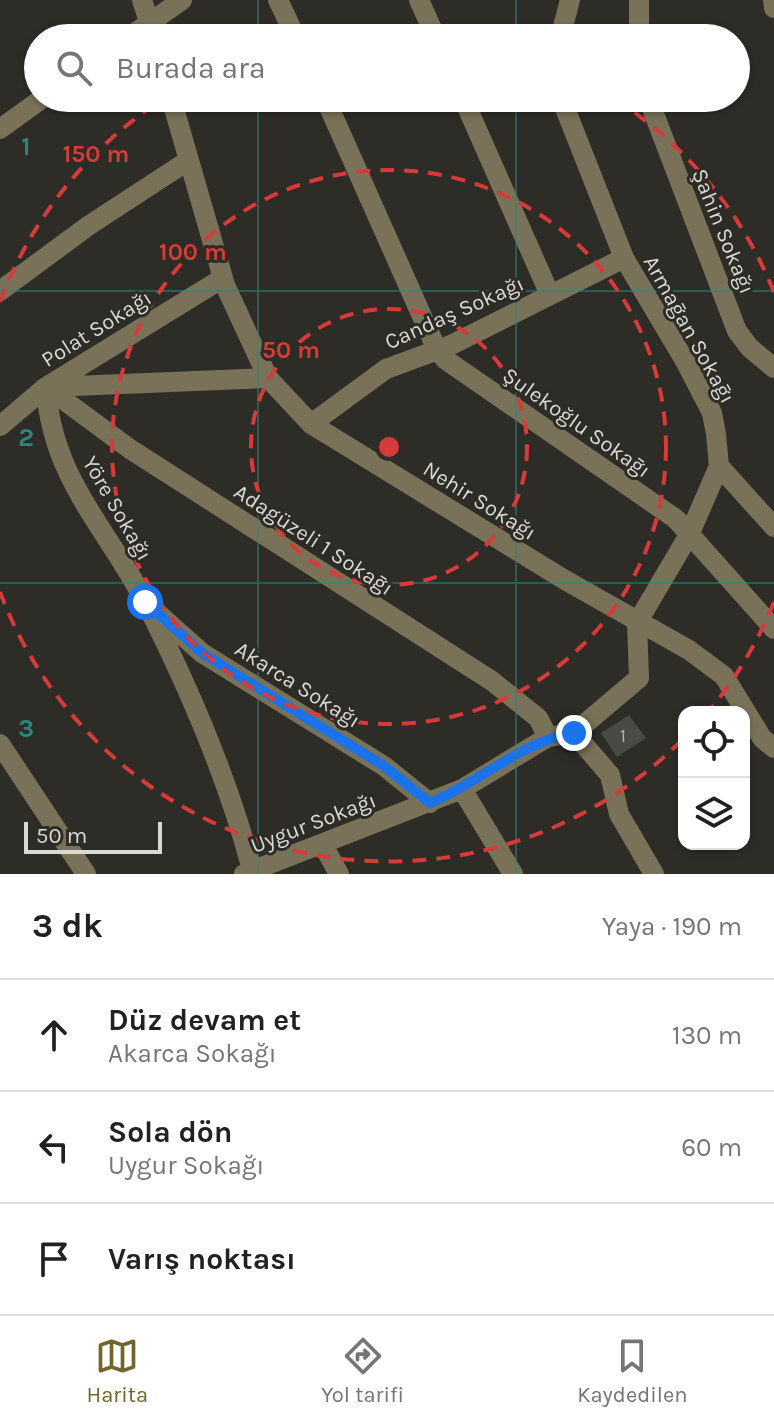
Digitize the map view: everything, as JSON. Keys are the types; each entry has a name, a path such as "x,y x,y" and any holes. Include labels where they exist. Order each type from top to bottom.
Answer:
{"street":[{"path":"142,0 150,24"},
{"path":"158,24 182,0"},
{"path":"278,0 289,24"},
{"path":"419,0 430,24"},
{"path":"564,24 570,0"},
{"path":"639,0 639,24"},
{"path":"773,0 774,8"},
{"path":"0,129 24,112"},
{"name":"Nehir Sokağı","path":"175,112 223,278 268,378 311,424 637,623 689,650 724,676 762,738 774,748"},
{"path":"331,112 437,350"},
{"path":"469,112 550,295"},
{"name":"Armaḡan Sokaḡı","path":"567,112 624,258 712,413 719,466"},
{"name":"Şahin Sokağı","path":"653,112 737,331 750,348 774,368"},
{"path":"0,291 88,226 189,160"},
{"name":"Candaş Sokağı","path":"311,424 377,374 437,350 624,258"},
{"name":"Polat Sokağı","path":"0,426 46,387 223,278"},
{"name":"Şulekoğlu Sokaḡı","path":"437,350 446,360 676,519 774,629"},
{"path":"46,387 268,378"},
{"name":"Yöre Sokağı","path":"46,387 49,424 73,486 145,602 196,707 248,872"},
{"name":"Adagüzeli 1 Sokaḡı","path":"46,387 130,449 492,681 538,718 548,737"},
{"path":"654,874 619,814 610,775 574,733 639,678 637,623 690,533 719,466 774,527"},
{"name":"Akarca Sokağı","path":"145,602 202,653 384,766 430,803"},
{"name":"Uygur Sokağı","path":"248,872 430,803 462,789 548,737 574,733"},
{"path":"0,744 86,874"},
{"path":"462,789 513,874"},
{"path":"323,845 339,874"}],"building":[{"path":"629,715 646,738 617,757 601,733"}],"route":[{"path":"145,602 202,653 384,766 430,803 462,789 548,737 574,733"}]}
